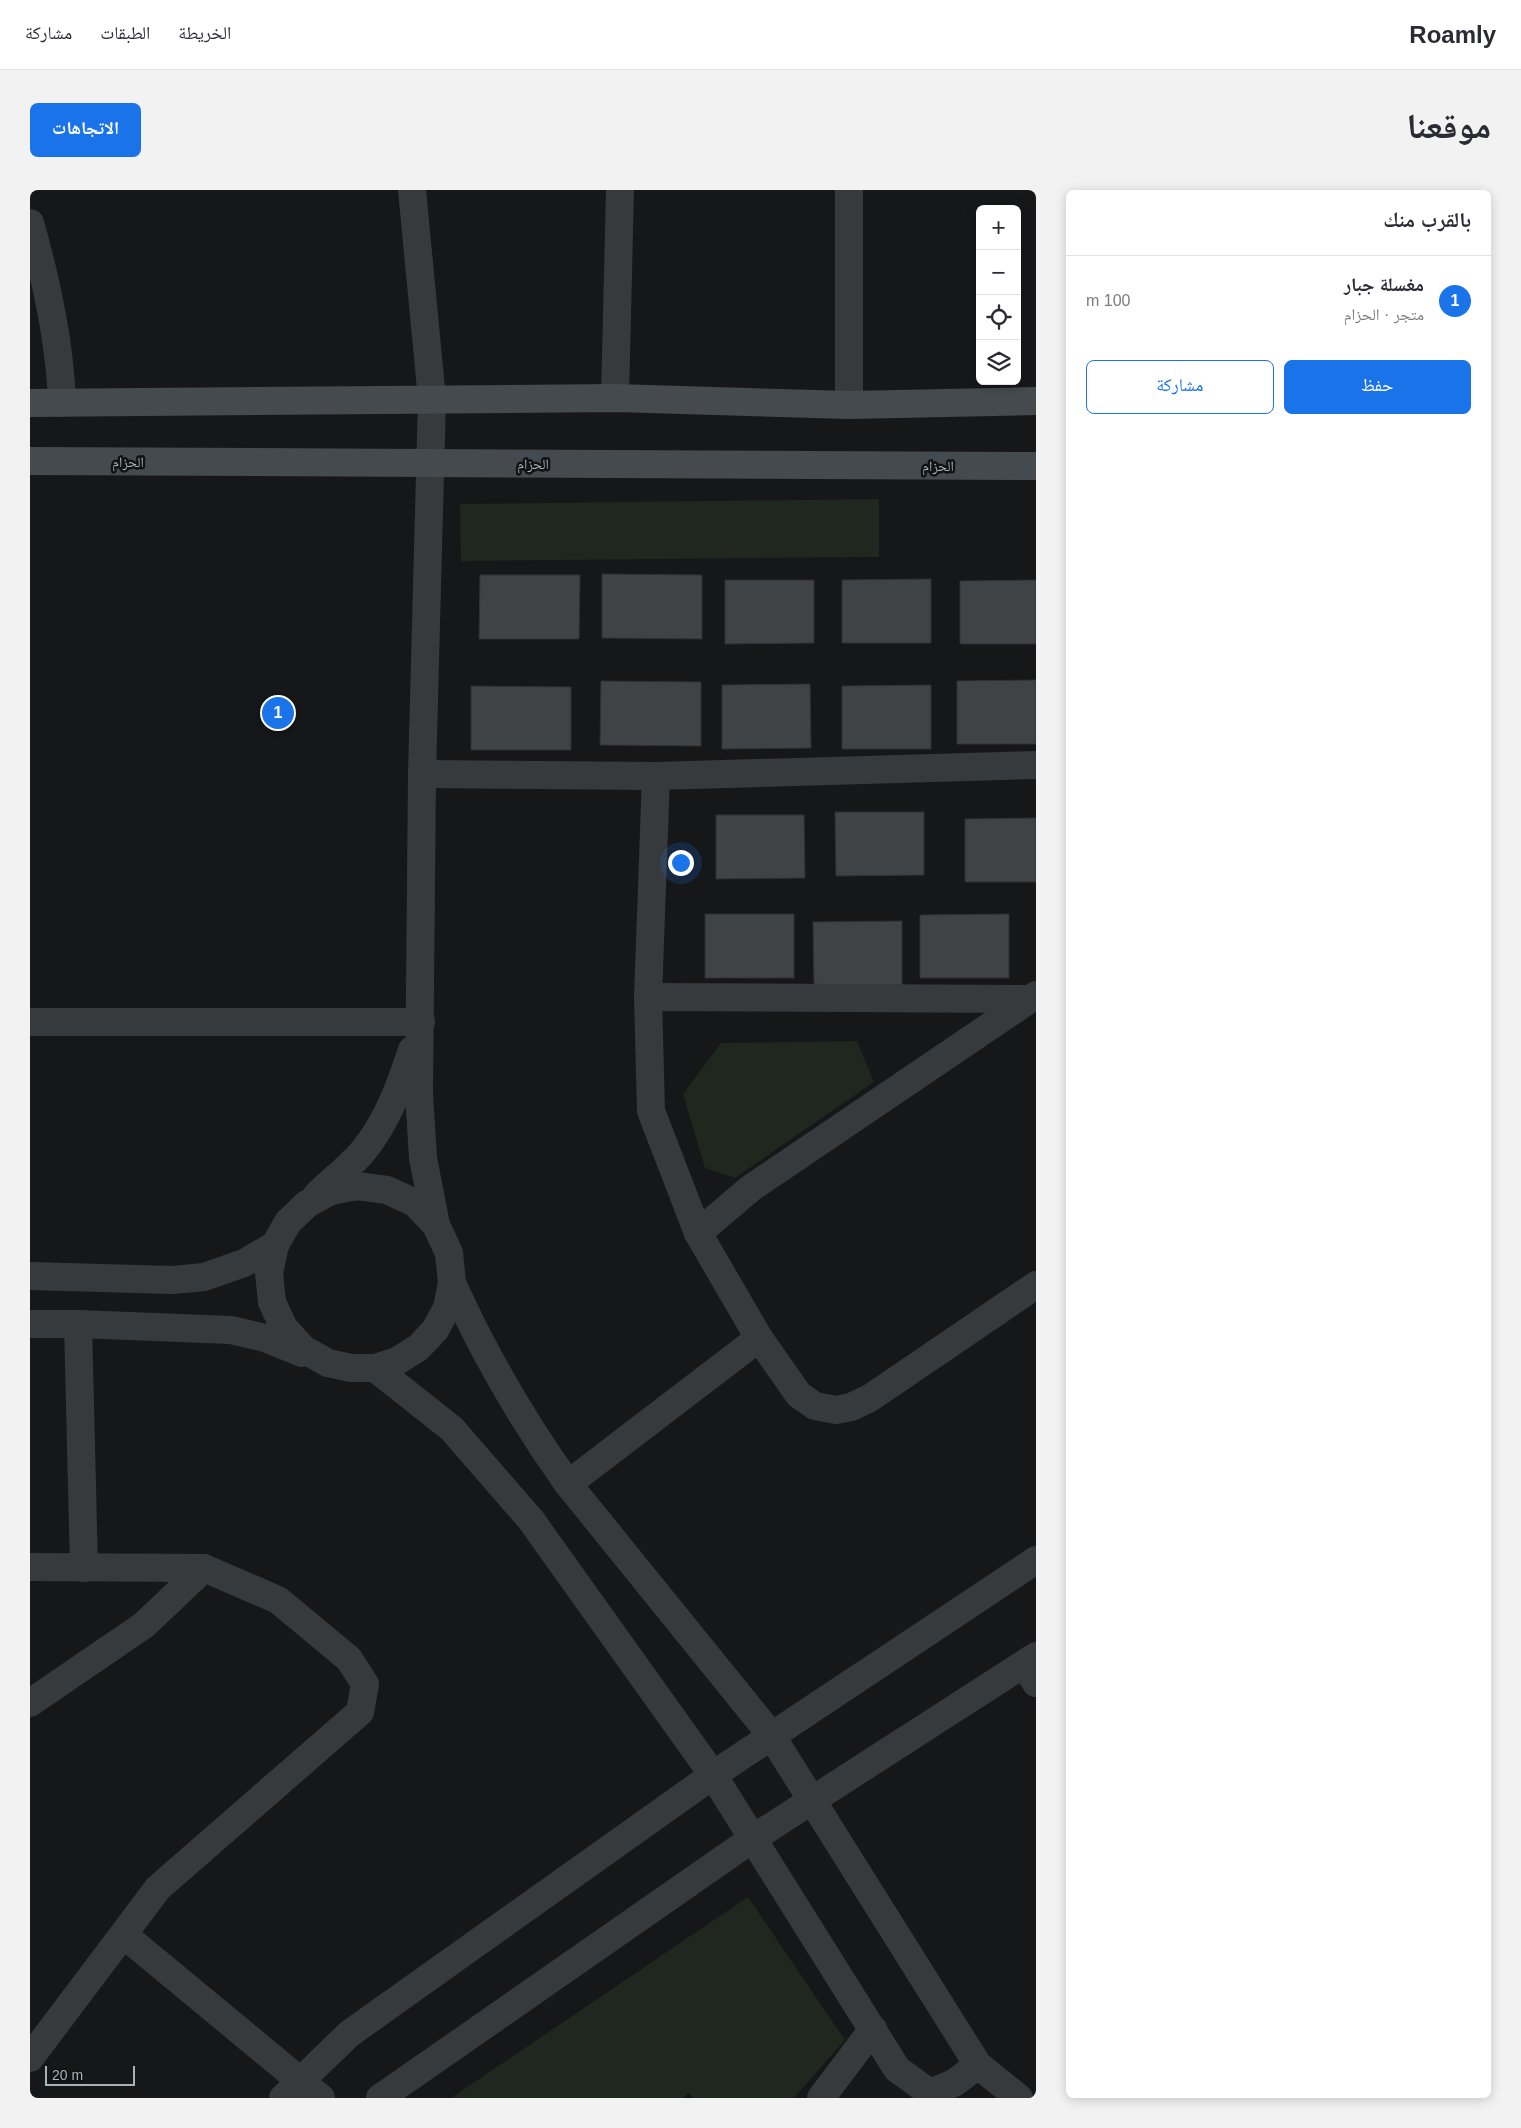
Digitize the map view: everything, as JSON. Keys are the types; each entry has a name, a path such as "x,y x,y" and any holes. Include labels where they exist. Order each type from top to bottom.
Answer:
{"main road":[{"path":"30,403 615,398 849,405 1036,401"},
{"name":"الحزام","path":"30,461 1036,466"}],"street":[{"path":"30,1324 230,1330 265,1338 328,1363 351,1368 375,1368 397,1361 418,1348 435,1330 447,1308 452,1283 449,1253 436,1225 426,1184 420,1127 422,774 432,399 412,190"},
{"path":"615,398 620,190"},
{"path":"849,190 849,405"},
{"path":"30,223 58,352 62,403"},
{"path":"422,774 656,776 1036,765"},
{"path":"656,776 648,996 651,1111 698,1233 759,1338 799,1395 815,1406 836,1410 851,1407 870,1398 1036,1285"},
{"path":"648,996 1033,997"},
{"path":"698,1233 751,1188 1033,997"},
{"path":"30,1022 421,1022"},
{"path":"328,1363 303,1349 284,1328 272,1302 269,1274 275,1245 288,1222 364,1150 397,1095 421,1022"},
{"path":"307,1204 331,1191 357,1186 387,1190 414,1203 436,1225"},
{"path":"30,1276 173,1280 204,1276 244,1263 275,1245"},
{"path":"452,1283 474,1333 539,1444 568,1484 771,1735 978,2065 1019,2098"},
{"path":"78,1324 84,1568"},
{"path":"568,1484 759,1338"},
{"path":"375,1368 452,1429 531,1520 713,1775 897,2069 930,2093 954,2083 978,2065"},
{"path":"291,2089 349,2034 713,1775 1036,1560"},
{"path":"30,1567 204,1568 278,1600 349,1659 365,1684 360,1712 158,1888 30,2058"},
{"path":"30,1703 144,1625 204,1568"},
{"path":"380,2098 752,1839 812,1800 1032,1667"},
{"path":"124,1935 291,2089 321,2098"},
{"path":"821,2098 873,2029"}],"shaded area":[{"path":"879,499 879,557 461,561 460,504"},
{"path":"857,1041 874,1082 735,1178 705,1168 683,1094 721,1043"},
{"path":"748,1897 845,2040 794,2098 693,2098 689,2093 683,2098 451,2098"}],"building":[{"path":"602,574 702,575 702,639 602,638"},
{"path":"480,575 580,575 579,639 479,639"},
{"path":"931,579 931,643 842,643 842,580"},
{"path":"725,580 814,580 814,643 725,644"},
{"path":"1036,580 1036,644 960,644 960,581"},
{"path":"1036,680 1036,744 957,744 957,681"},
{"path":"601,681 701,682 701,746 600,745"},
{"path":"810,684 811,748 722,749 722,685"},
{"path":"931,685 931,749 842,749 842,686"},
{"path":"471,686 571,687 571,750 471,750"},
{"path":"835,812 924,812 924,875 836,876"},
{"path":"716,815 804,815 805,878 716,879"},
{"path":"1036,818 1036,882 965,882 965,819"},
{"path":"705,914 794,914 794,978 705,978"},
{"path":"1009,914 1009,978 920,978 920,915"},
{"path":"902,921 902,985 814,985 813,922"}],"place":[{"name":"مغسلة جبار","path":"278,713"}]}
